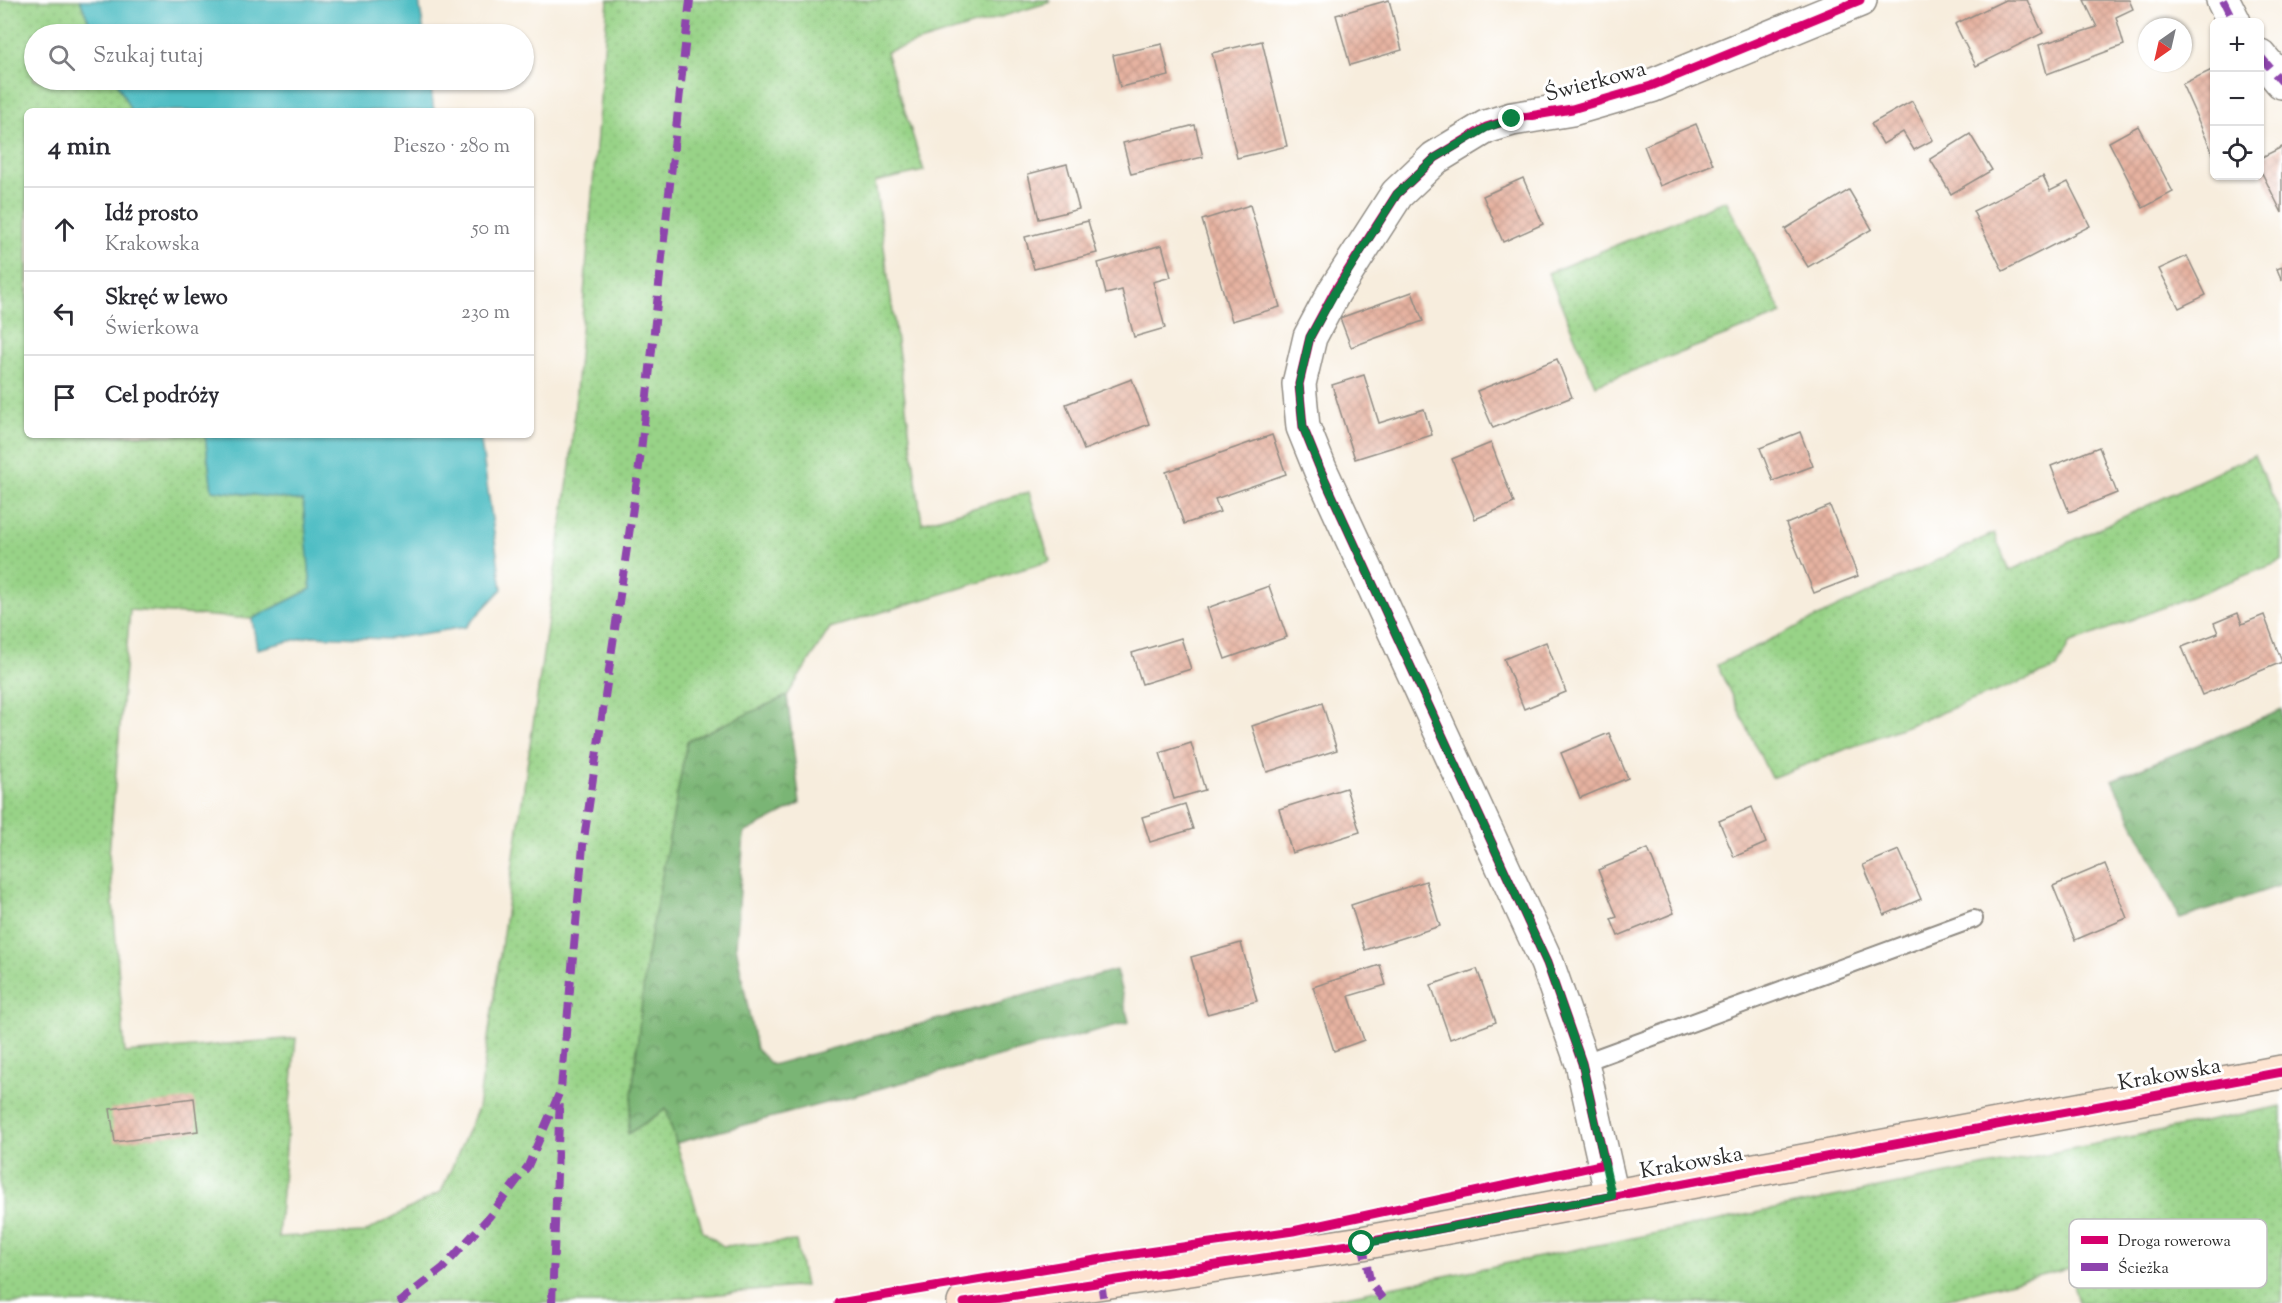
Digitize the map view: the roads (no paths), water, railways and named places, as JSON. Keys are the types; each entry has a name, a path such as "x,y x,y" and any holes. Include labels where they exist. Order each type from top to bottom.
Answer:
{"street":[{"name":"Świerkowa","path":"1612,1196 1582,1063 1547,963 1320,469 1303,427 1299,384 1310,337 1335,292 1397,194 1435,158 1486,128 1512,119 1572,109 1651,86 1860,0"},
{"path":"2223,0 2232,18"},
{"path":"2264,62 2282,82"},
{"name":"Krakowska","path":"964,1303 1362,1244 2282,1072"}],"lane":[{"path":"1582,1063 1974,919"}],"water":[{"path":"80,0 419,0 423,24 90,24"},
{"path":"121,90 431,90 434,108 130,108"},
{"path":"205,438 480,438 502,589 466,627 389,639 311,636 257,649 252,619 311,589 303,501 212,490"}]}
